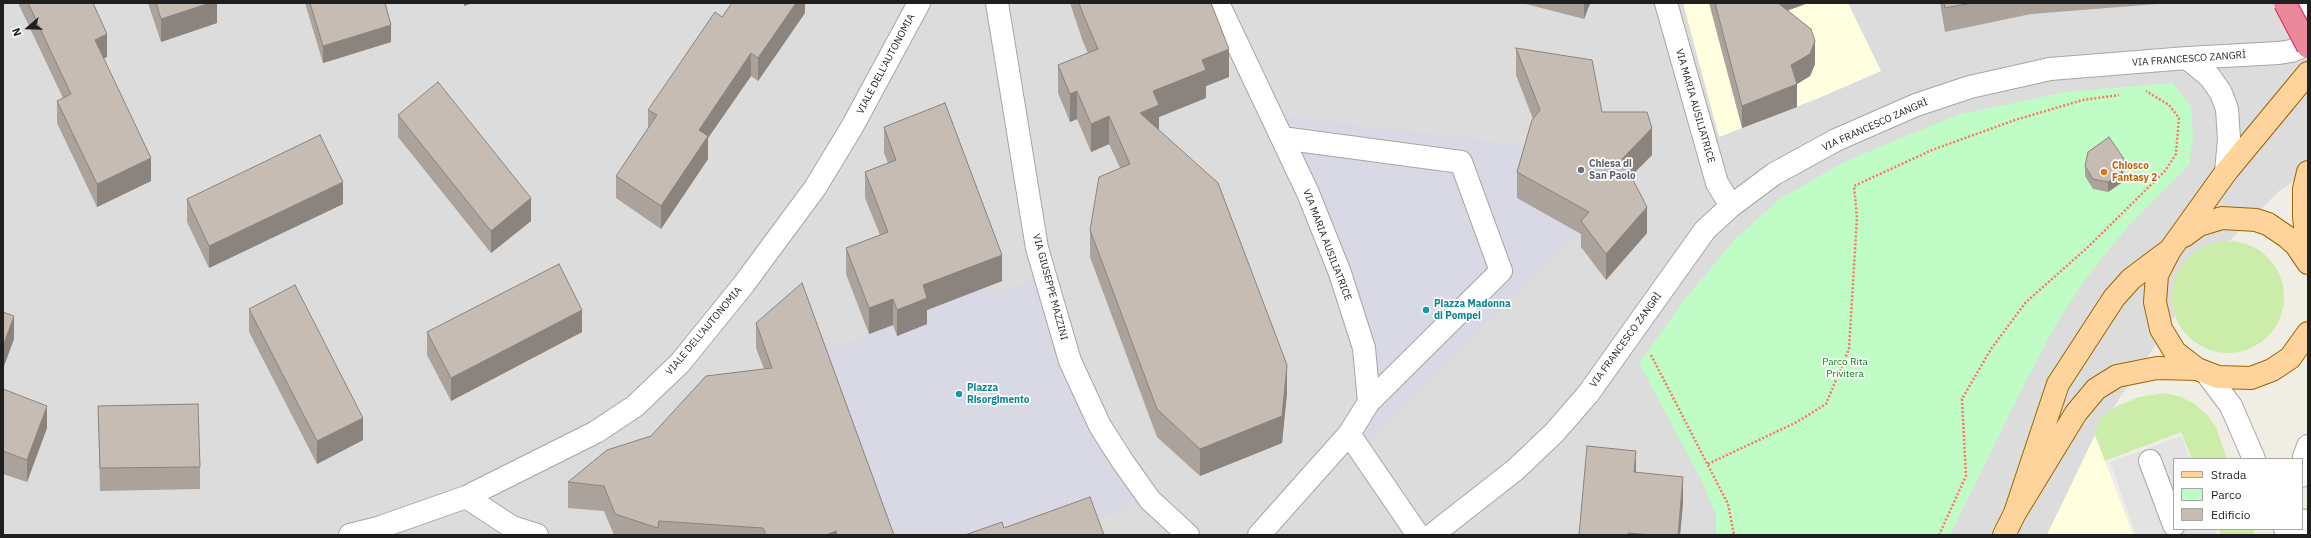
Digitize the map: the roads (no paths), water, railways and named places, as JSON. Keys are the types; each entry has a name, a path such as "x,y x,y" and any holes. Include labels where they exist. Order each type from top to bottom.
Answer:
{"highway":[{"path":"2285,3 2308,46"}],"main road":[{"path":"2202,372 2185,362 2171,347 2161,329 2155,302 2157,275 2175,245 2226,172 2308,73"},
{"path":"2308,172 2304,189 2304,217 2308,255"},
{"path":"2015,513 2058,384 2114,298 2131,279 2199,225 2222,218 2256,220 2268,224 2288,236 2308,263"},
{"path":"2004,535 2015,513 2076,413 2096,389 2117,376 2157,368 2202,372 2228,379 2251,378 2262,375 2290,358 2308,333"}],"street":[{"name":"VIALE DELL'AUTONOMIA","path":"350,535 378,528 466,497 596,432 635,406 680,363 744,284 815,188 852,127 919,3"},
{"name":"VIA GIUSEPPE MAZZINI","path":"997,3 1037,248 1070,361 1100,426 1124,462 1150,500 1188,535"},
{"name":"VIA MARIA AUSILIATRICE","path":"1218,3 1308,193 1340,272 1364,348 1369,402"},
{"name":"VIA MARIA AUSILIATRICE","path":"1666,3 1717,183 1731,206"},
{"path":"2300,3 2308,6"},
{"name":"VIA FRANCESCO ZANGRÌ","path":"1432,535 1515,470 1554,433 1588,394 1705,230 1731,206 1774,174 1836,140 1916,106 1970,87 2050,70 2187,58 2279,53 2308,46"},
{"path":"2187,58 2210,77 2221,93 2227,109 2229,139 2226,172"},
{"path":"1259,535 1349,434 1369,402 1501,271 1461,162 1282,138"},
{"path":"2202,372 2231,406 2254,458"},
{"path":"1349,434 1418,535"},
{"path":"2303,466 2304,457 2308,446"},
{"path":"2150,461 2173,522"},
{"path":"466,497 512,526 537,535"},
{"path":"2303,524 2306,535"}],"place":[{"name":"Chiesa di San Paolo","path":"1581,170"},
{"name":"Chiosco Fantasy 2","path":"2104,172"},
{"name":"Piazza Madonna di Pompei","path":"1426,310"},
{"name":"Piazza Risorgimento","path":"959,394"}],"park label":[{"name":"Parco Rita Privitera","path":"1845,368"}]}
